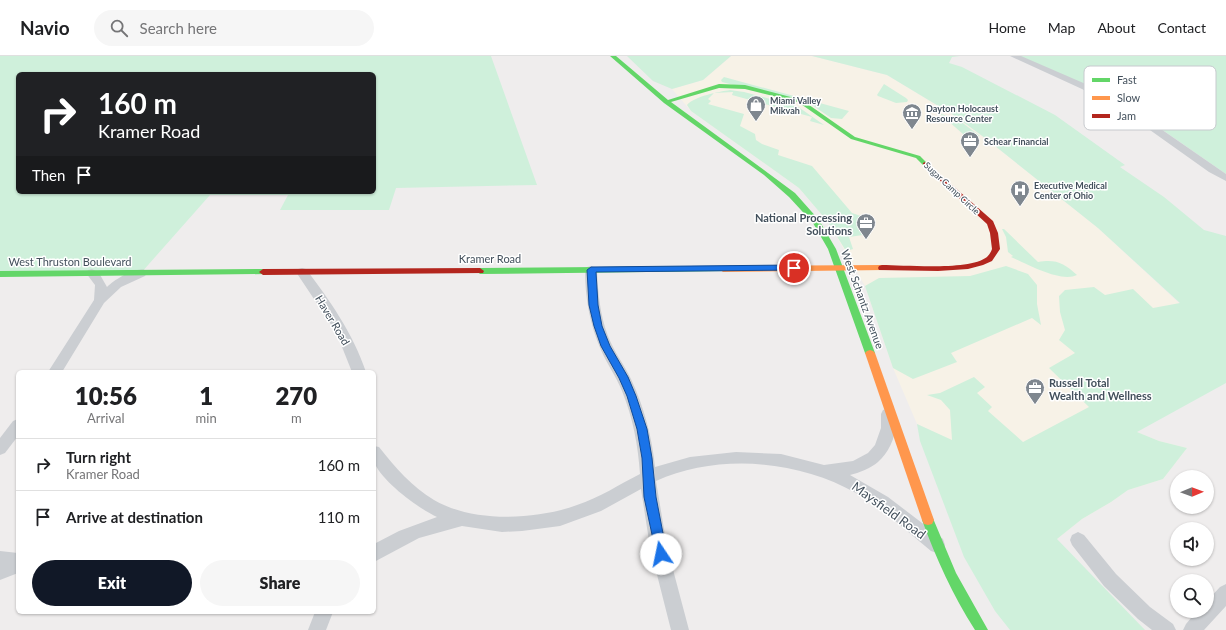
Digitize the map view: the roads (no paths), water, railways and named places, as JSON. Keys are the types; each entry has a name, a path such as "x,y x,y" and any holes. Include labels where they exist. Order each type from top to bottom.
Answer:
{"street":[{"name":"West Schantz Avenue","path":"613,56 666,102 766,174 792,195 816,222 826,237 839,268 937,545 965,605 982,630"},
{"path":"1014,56 1084,87"},
{"name":"Sugar Camp Circle","path":"666,102 719,86 745,87 800,101 853,138 910,154 924,161 990,223 996,236 994,255 988,261 978,265 963,267 839,268"},
{"path":"1156,130 1226,178"},
{"name":"Kramer Road","path":"141,273 839,268"},
{"path":"591,270 593,305 598,326 606,346 623,377 633,400 642,429 647,458 650,497 661,554 680,630"},
{"name":"Haver Road","path":"302,272 330,310 344,333 357,370"},
{"path":"92,273 98,278 102,285 100,300"},
{"path":"56,370 100,300 117,284 141,273"},
{"name":"West Thruston Boulevard","path":"0,274 141,273"},
{"name":"Maysfield Road","path":"818,469 836,471 851,468 869,461 879,453 885,442 889,426 887,404"},
{"path":"0,449 16,428"},
{"name":"Maysfield Road","path":"376,454 403,486 430,505 462,518 491,523 519,524 548,521 575,514 601,503 648,477 706,460 736,458 766,459 793,463 818,469 842,478 868,492 937,545"},
{"path":"376,553 409,534 438,523 462,518"},
{"path":"1078,540 1110,580 1144,613 1168,630"},
{"path":"0,559 16,561"},
{"path":"0,572 16,566"},
{"path":"1192,630 1226,593"},
{"path":"317,630 323,614"}],"place":[{"name":"Miami Valley Mikvah","path":"756,122"},
{"name":"Dayton Holocaust Resource Center","path":"912,130"},
{"name":"Schear Financial","path":"970,158"},
{"name":"Executive Medical Center of Ohio","path":"1020,207"},
{"name":"National Processing Solutions","path":"866,240"},
{"name":"Russell Total Wealth and Wellness","path":"1035,405"}]}
